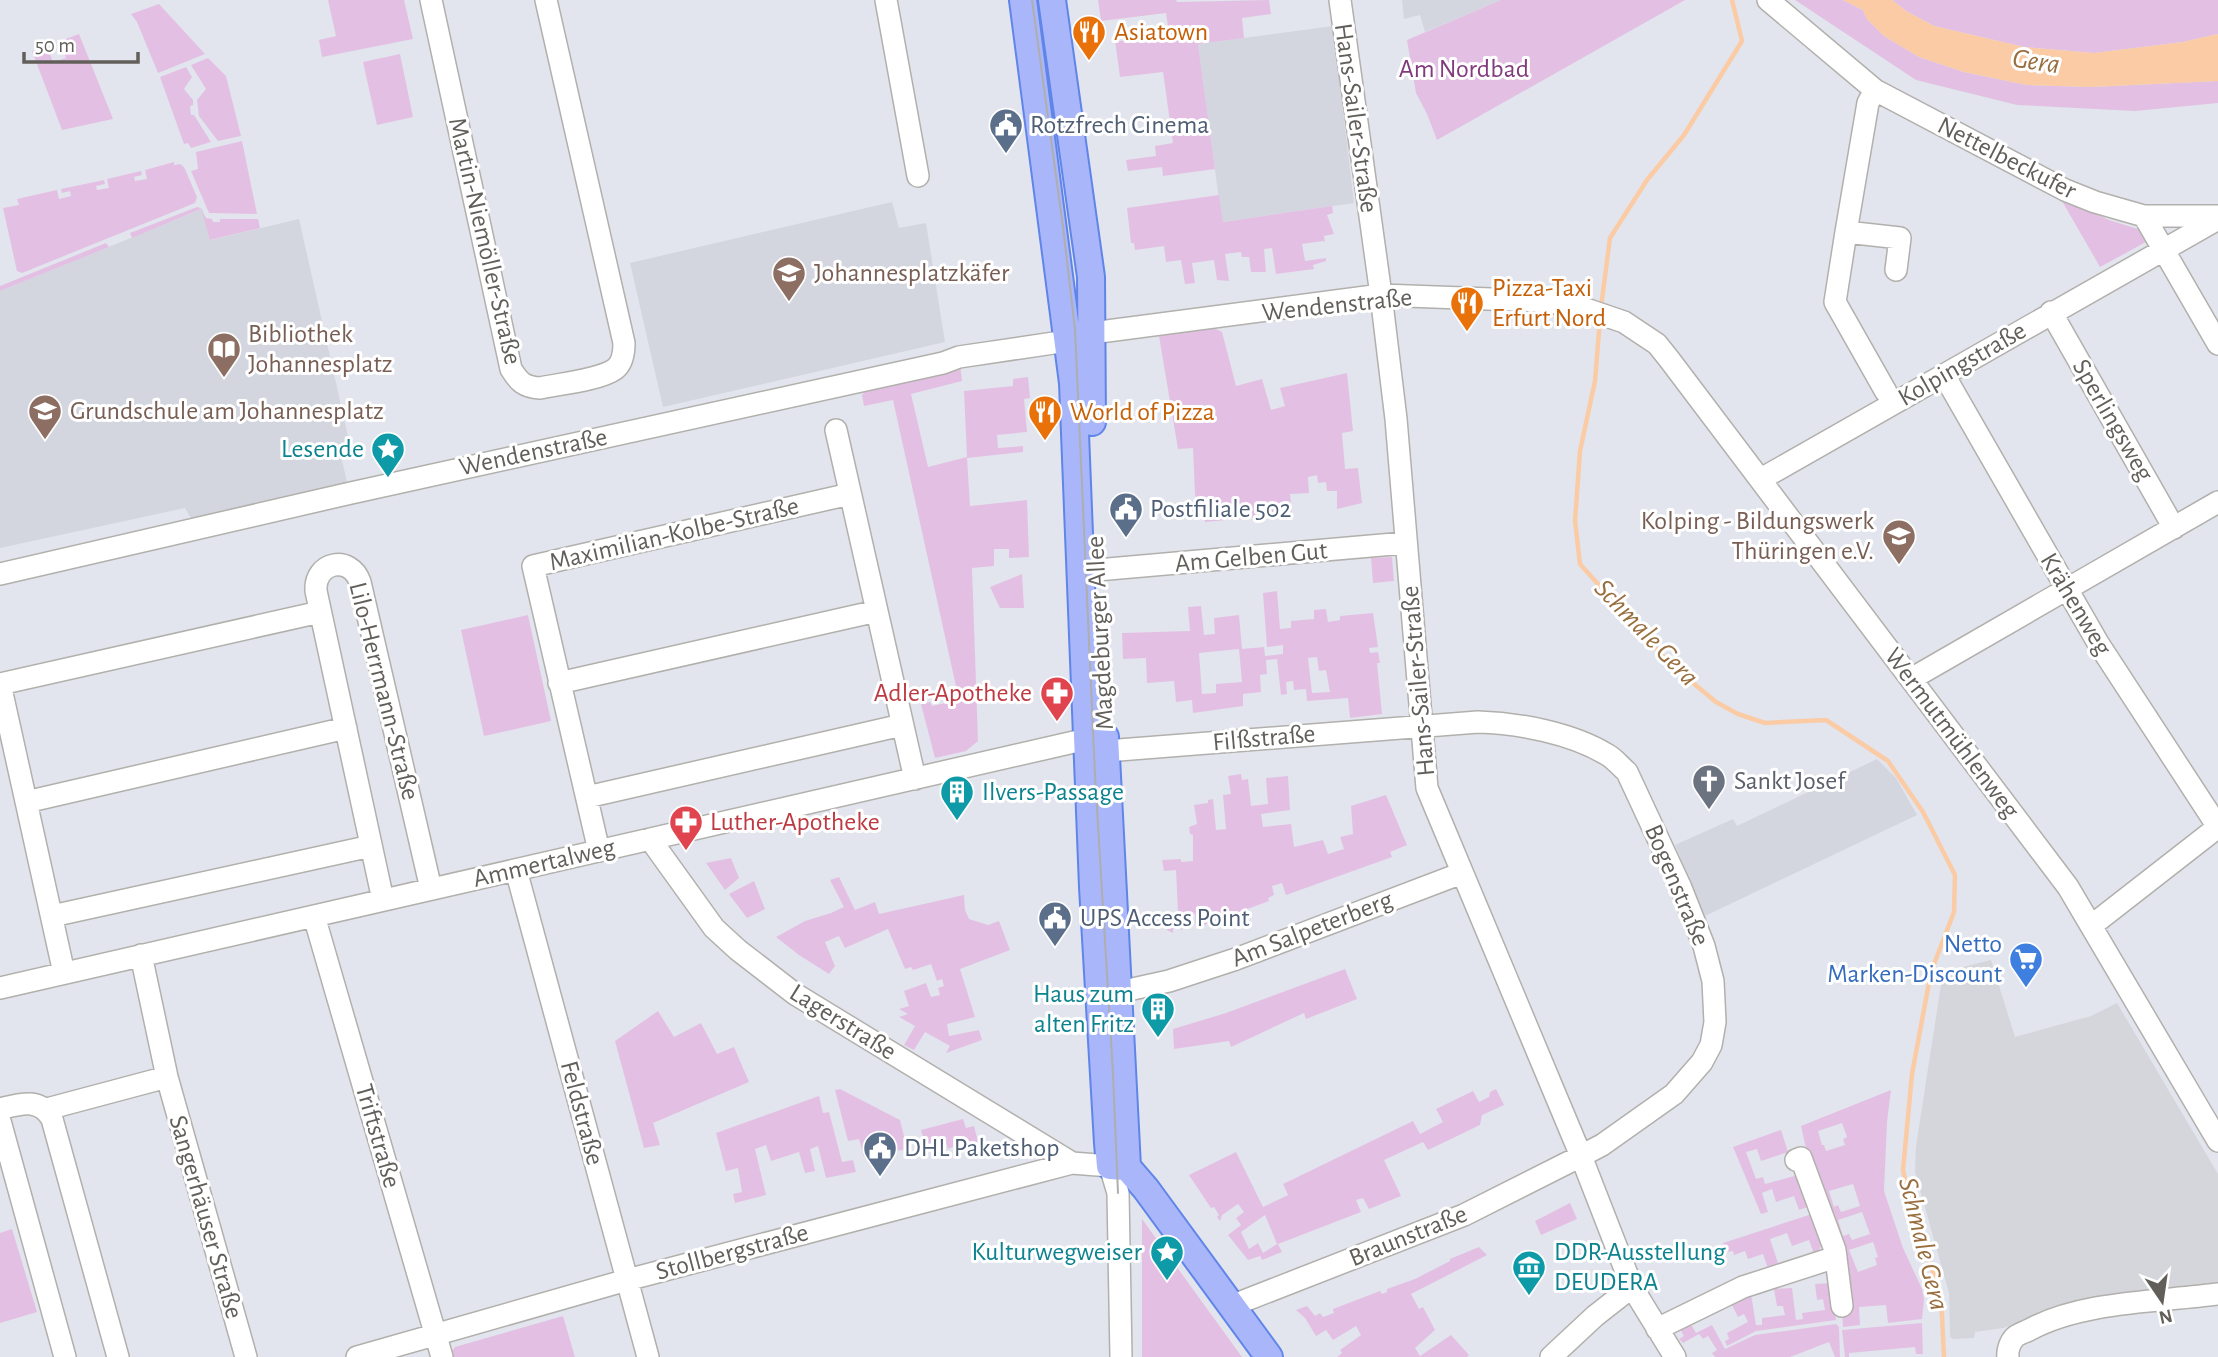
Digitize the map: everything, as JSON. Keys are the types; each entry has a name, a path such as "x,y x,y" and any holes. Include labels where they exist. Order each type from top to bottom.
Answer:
{"main road":[{"name":"Magdeburger Allee","path":"1023,0 1091,391 1097,570 1093,887 1119,1166"},
{"name":"Magdeburger Allee","path":"1052,0 1091,277 1073,383 1096,745 1119,992 1119,1166"},
{"path":"1119,1166 1146,1189 1269,1357"}],"street":[{"name":"Martin-Niemöller-Straße","path":"431,0 511,369 519,382 530,388 600,375 616,368 623,357 624,343 546,0"},
{"path":"886,0 918,176"},
{"name":"Hans-Sailer-Straße","path":"1340,0 1396,419 1427,788 1581,1156 1632,1287 1675,1357"},
{"name":"Nettelbeckufer","path":"1768,0 1875,90 2065,190 2144,216 2218,217"},
{"path":"1875,90 1865,116 1846,232 1900,239 1896,270"},
{"path":"2144,216 2218,344"},
{"name":"Nettelbeckufer","path":"2163,250 2218,217"},
{"name":"Kolpingstraße","path":"1846,232 1835,302 1886,392"},
{"name":"Kolpingstraße","path":"1761,479 2163,250"},
{"name":"Wendenstraße","path":"0,573 376,487 943,363 959,357 1080,337 1381,295 1543,301 1602,314 1639,330 1657,344"},
{"name":"Sperlingsweg","path":"2051,313 2174,528"},
{"name":"Wermutmühlenweg","path":"1657,344 2067,887 2218,1141"},
{"name":"Krähenweg","path":"1944,375 2098,643 2218,827"},
{"path":"836,430 915,779"},
{"name":"Maximilian-Kolbe-Straße","path":"599,851 533,565 850,494"},
{"path":"1911,679 2218,502"},
{"name":"Am Gelben Gut","path":"1097,570 1405,543"},
{"name":"Lilo-Herrmann-Straße","path":"383,900 315,584 321,571 333,564 353,569 360,582 431,889"},
{"path":"559,683 877,611"},
{"name":"Lilo-Herrmann-Straße","path":"64,973 0,684 320,612"},
{"name":"Bogenstraße","path":"1422,725 1511,723 1587,745 1608,755 1627,772 1681,888 1704,946 1713,981 1715,1023 1711,1045 1702,1062 1674,1094 1602,1145 1581,1156"},
{"path":"587,797 902,724"},
{"name":"Filßstraße","path":"1096,745 1422,725"},
{"name":"Lilo-Herrmann-Straße","path":"26,802 346,727"},
{"name":"Ammertalweg","path":"0,988 915,779 1096,745"},
{"path":"2091,926 2218,827"},
{"name":"Lagerstraße","path":"649,839 714,928 795,994 1072,1163"},
{"path":"52,916 371,846"},
{"name":"Feldstraße","path":"516,870 649,1357"},
{"name":"Am Salpeterberg","path":"1119,992 1169,981 1236,959 1462,873"},
{"name":"Triftstraße","path":"314,916 442,1357"},
{"name":"Sangerhäuser Straße","path":"141,955 167,1077 246,1357"},
{"path":"47,1110 167,1077"},
{"path":"0,1109 29,1102 47,1110 52,1119 117,1357"},
{"path":"0,1121 65,1357"},
{"name":"Braunstraße","path":"1231,1306 1464,1215 1581,1156"},
{"path":"1796,1160 1801,1158 1836,1257 1842,1306"},
{"name":"Stollbergstraße","path":"357,1357 627,1280 1072,1163 1119,1166"},
{"name":"Magdeburger Allee","path":"1119,1166 1121,1357"},
{"path":"1657,1329 1744,1287 1836,1257"},
{"path":"1551,1357 1595,1316 1632,1287"},
{"path":"2008,1357 2007,1351 2014,1338 2039,1324 2089,1309 2218,1294"}],"shaded area":[{"path":"1402,0 1501,0 1425,32 1420,15 1404,19"},
{"path":"1333,26 1354,203 1222,222 1198,44"},
{"name":"Johannesplatzkäfer","path":"892,202 899,228 926,223 945,342 663,407 630,263"},
{"path":"202,209 211,240 299,219 350,445 339,448 348,486 192,520 185,508 0,548 0,291"},
{"path":"1877,759 1896,778 1917,815 1705,916 1675,845 1733,819 1737,826"},
{"path":"1991,960 2015,1037 2091,1016 2117,1003 2218,1174 2218,1286 2033,1317 2003,1328 1975,1332 1974,1338 1950,1337 1949,1293 1915,1172 1916,1146 1943,972"}],"green space":[{"path":"328,0 404,0 413,39 322,57 319,40 336,36"},
{"path":"1098,0 1269,0 1271,14 1242,18 1244,38 1198,44 1215,169 1163,176 1162,167 1128,171 1126,160 1156,156 1155,146 1173,143 1163,72 1120,77 1114,33 1118,32 1120,41 1134,39 1133,31 1168,26 1166,13 1101,21"},
{"name":"Am Nordbad","path":"1501,0 1685,0 1437,140 1416,93 1407,40"},
{"path":"1795,0 1843,0 1863,10 1867,19 1884,36 1919,57 1964,72 2027,85 2091,87 2218,81 2218,103 2135,111 2017,105 1916,80"},
{"path":"1892,0 2218,0 2218,34 2183,42 2094,53 2024,47 1934,26"},
{"path":"159,4 205,54 158,73 137,22 131,14"},
{"path":"79,34 113,119 62,130 32,51 47,46 53,62 66,58 63,49 69,46 66,39"},
{"path":"400,54 413,117 377,125 363,62"},
{"path":"208,58 226,76 241,136 218,141 199,116 197,100 206,89 191,65"},
{"path":"186,67 192,77 184,89 193,100 193,105 190,106 191,115 194,115 211,142 191,148 188,143 184,144 160,77"},
{"path":"242,141 257,214 209,213 191,171 198,169 196,152"},
{"path":"174,162 174,165 180,164 184,167 197,197 195,203 22,273 17,271 3,208 19,205 17,199 57,190 59,199 71,196 70,191 62,193 61,189 104,180 105,184 96,186 97,190 109,188 107,179 141,171 142,175 134,177 135,181 147,179 145,170"},
{"path":"1219,195 1223,222 1332,206 1333,213 1327,215 1334,234 1324,236 1325,242 1302,244 1305,261 1326,258 1326,261 1313,265 1314,269 1276,274 1272,248 1264,249 1266,272 1251,272 1249,257 1242,257 1241,252 1225,254 1229,281 1217,280 1214,260 1192,263 1195,283 1185,284 1181,260 1166,262 1164,246 1135,250 1134,243 1131,243 1127,208"},
{"path":"2063,198 2109,220 2138,229 2146,242 2100,267 2062,201"},
{"path":"197,207 201,208 206,218 212,219 213,222 220,222 220,219 258,219 260,228 210,240 201,209 132,238 130,233"},
{"path":"106,243 109,247 0,291 0,286"},
{"path":"1214,328 1222,332 1236,386 1262,379 1271,410 1285,406 1280,388 1347,373 1353,431 1342,433 1345,469 1358,468 1362,503 1337,509 1337,491 1327,491 1326,482 1318,483 1317,475 1308,477 1309,493 1290,494 1292,514 1205,522 1204,513 1195,495 1193,448 1178,449 1159,336"},
{"path":"960,364 962,381 911,394 928,467 967,457 964,391 1013,386 1013,379 1028,377 1030,398 1024,399 1027,432 997,435 998,448 1023,446 1023,452 967,458 970,506 1027,500 1029,557 1009,558 1009,549 994,549 994,566 972,568 978,741 966,751 935,758 921,704 930,702 932,706 959,700 893,400 864,406 862,395 867,389"},
{"path":"1392,557 1394,581 1373,583 1371,558"},
{"path":"1022,574 1024,608 1000,608 990,587"},
{"path":"1277,591 1280,629 1291,628 1291,621 1314,619 1314,610 1326,609 1328,622 1340,620 1340,616 1373,613 1378,647 1369,648 1370,653 1378,652 1382,714 1350,718 1348,698 1307,701 1306,689 1294,690 1293,681 1286,682 1287,694 1281,695 1277,659 1266,660 1267,674 1260,675 1261,692 1243,694 1243,706 1193,713 1192,700 1176,702 1174,681 1147,683 1146,658 1123,659 1122,633 1190,631 1188,607 1201,606 1204,635 1215,634 1214,618 1239,615 1242,649 1264,647 1265,656 1283,654 1283,645 1267,647 1263,593","holes":["1239,649 1242,682 1216,684 1216,693 1202,694 1199,653","1317,657 1319,671 1326,670 1330,692 1312,693 1308,658"]},
{"path":"528,615 551,721 484,736 461,630"},
{"path":"1241,774 1242,780 1248,779 1251,806 1268,804 1266,778 1288,776 1290,810 1261,814 1263,827 1291,824 1294,847 1323,840 1328,854 1344,849 1340,837 1353,834 1351,806 1386,795 1407,845 1390,852 1392,857 1286,895 1282,883 1272,886 1274,895 1268,898 1269,901 1196,928 1195,914 1181,921 1182,931 1180,928 1173,929 1173,933 1167,930 1165,918 1178,912 1176,870 1164,871 1162,860 1193,861 1193,835 1190,834 1189,827 1197,824 1194,805 1208,803 1208,800 1213,799 1216,830 1226,829 1223,795 1231,794 1228,776"},
{"path":"731,858 739,878 725,890 706,863"},
{"path":"839,877 855,910 875,902 879,914 964,895 969,919 988,925 999,921 1010,950 960,969 975,1017 947,1024 949,1036 979,1030 982,1040 946,1053 950,1046 925,1032 914,1050 904,1045 915,1026 899,1017 908,1014 899,1009 909,1006 904,991 926,983 931,997 940,995 938,988 944,986 942,979 937,981 931,964 913,970 911,967 905,969 888,929 845,948 839,936 825,942 835,966 829,974 776,937 805,921 844,907 830,880"},
{"path":"754,881 765,909 747,918 729,894"},
{"path":"1345,969 1357,999 1306,1019 1304,1013 1231,1047 1229,1041 1174,1049 1173,1029 1226,1013"},
{"path":"658,1011 674,1037 701,1023 717,1054 734,1047 749,1082 653,1123 660,1145 644,1148 615,1041"},
{"path":"840,1089 900,1120 907,1149 864,1157 859,1139 848,1141 835,1090"},
{"path":"1496,1089 1504,1105 1482,1115 1480,1125 1428,1150 1423,1142 1384,1160 1401,1196 1369,1209 1363,1198 1356,1200 1361,1212 1278,1244 1282,1252 1262,1260 1260,1256 1248,1260 1228,1235 1241,1225 1236,1218 1244,1212 1238,1204 1222,1215 1220,1221 1214,1207 1211,1208 1189,1175 1236,1152 1263,1207 1288,1195 1283,1184 1413,1121 1420,1134 1443,1122 1436,1109 1473,1091 1479,1102 1489,1097 1490,1092","holes":["1265,1215 1277,1244 1263,1253 1258,1243 1249,1249 1241,1232"]},
{"path":"1891,1090 1884,1191 1903,1248 1922,1289 1922,1319 1888,1323 1886,1305 1859,1307 1860,1325 1843,1327 1842,1310 1801,1126","holes":["1842,1123 1847,1137 1843,1139 1845,1145 1826,1151 1818,1131","1853,1184 1860,1206 1841,1212 1838,1205 1834,1207 1829,1191","1862,1212 1870,1234 1852,1240 1849,1234 1843,1236 1838,1220","1873,1242 1878,1257 1875,1258 1877,1265 1858,1272 1849,1250"]},
{"path":"819,1096 823,1113 829,1112 842,1162 853,1160 856,1172 826,1178 818,1146 810,1149 815,1171 805,1173 799,1152 771,1161 766,1145 755,1149 766,1195 735,1203 733,1194 742,1192 738,1168 726,1171 716,1133"},
{"path":"963,1119 966,1128 974,1126 978,1142 968,1144 967,1141 948,1149 945,1139 925,1144 921,1130"},
{"path":"1781,1130 1788,1152 1761,1161 1757,1149 1746,1152 1756,1179 1763,1177 1765,1184 1802,1174 1813,1205 1799,1210 1794,1196 1776,1202 1772,1189 1762,1193 1768,1212 1761,1214 1733,1147"},
{"path":"1570,1203 1577,1219 1541,1235 1535,1221"},
{"path":"1815,1213 1822,1241 1818,1250 1814,1254 1809,1240 1792,1246 1787,1233 1770,1239 1779,1266 1769,1271 1763,1254 1748,1259 1745,1251 1734,1255 1733,1251 1727,1252 1723,1243"},
{"path":"1142,1219 1242,1357 1142,1357"},
{"path":"12,1229 37,1312 0,1323 0,1233"},
{"path":"1479,1247 1487,1255 1411,1294 1419,1309 1423,1307 1435,1330 1415,1348 1420,1356 1451,1335 1469,1355 1467,1357 1337,1357 1342,1353 1340,1350 1361,1335 1356,1326 1333,1340 1326,1330 1316,1336 1305,1318 1296,1310 1307,1306 1315,1316 1320,1313 1323,1317 1334,1313 1333,1309 1380,1291 1382,1294 1387,1292 1387,1289 1415,1279 1450,1259"},
{"path":"1832,1283 1836,1320 1756,1331 1727,1346 1727,1333 1748,1322 1744,1314 1738,1317 1730,1301 1751,1294 1756,1325 1762,1325 1762,1318 1785,1315 1783,1306 1777,1306 1774,1289 1792,1288 1796,1320 1803,1319 1802,1313 1825,1310 1823,1299 1817,1300 1815,1284"},
{"path":"563,1316 575,1357 454,1357 452,1351 455,1347"},
{"path":"1689,1321 1696,1333 1712,1325 1725,1349 1755,1335 1836,1324 1839,1327 1840,1357 1835,1357 1829,1342 1790,1357 1715,1357 1712,1353 1717,1350 1708,1336 1703,1339 1699,1334 1683,1343 1679,1339 1684,1336 1679,1327"},
{"path":"1922,1323 1923,1354 1916,1354 1915,1347 1849,1353 1849,1357 1845,1357 1842,1330"}],"water":[{"name":"Gera","path":"1843,0 1892,0 1934,26 2024,47 2094,53 2183,42 2218,34 2218,81 2091,87 2027,85 1964,72 1919,57 1884,36 1867,19 1863,10"}],"waterway":[{"name":"Schmale Gera","path":"1601,307 1610,238 1647,180 1684,135 1742,41 1732,0"},
{"name":"Schmale Gera","path":"1600,319 1595,381 1580,451 1575,521 1580,564 1669,663 1716,702 1738,714 1765,723 1826,720 1888,761 1923,812 1955,875 1954,912 1931,972 1912,1074 1903,1170 1912,1213 1941,1295 1944,1357"}],"tram line":[{"path":"1032,0 1075,329 1095,775 1118,1193"}],"place":[{"name":"Asiatown","path":"1089,62"},
{"name":"Rotzfrech Cinema","path":"1006,155"},
{"name":"Johannesplatzkäfer","path":"789,303"},
{"name":"Pizza-Taxi Erfurt Nord","path":"1467,333"},
{"name":"Bibliothek Johannesplatz","path":"224,379"},
{"name":"Grundschule am Johannesplatz","path":"45,441"},
{"name":"World of Pizza","path":"1045,442"},
{"name":"Lesende","path":"388,479"},
{"name":"Postfiliale 502","path":"1126,539"},
{"name":"Kolping - Bildungswerk Thüringen e.V.","path":"1899,566"},
{"name":"Adler-Apotheke","path":"1057,723"},
{"name":"Sankt Josef","path":"1709,811"},
{"name":"Ilvers-Passage","path":"957,822"},
{"name":"Luther-Apotheke","path":"686,852"},
{"name":"UPS Access Point","path":"1055,948"},
{"name":"Netto Marken-Discount","path":"2026,989"},
{"name":"Haus zum alten Fritz","path":"1158,1039"},
{"name":"DHL Paketshop","path":"880,1178"},
{"name":"Kulturwegweiser","path":"1167,1282"},
{"name":"DDR-Ausstellung DEUDERA","path":"1529,1297"}]}
